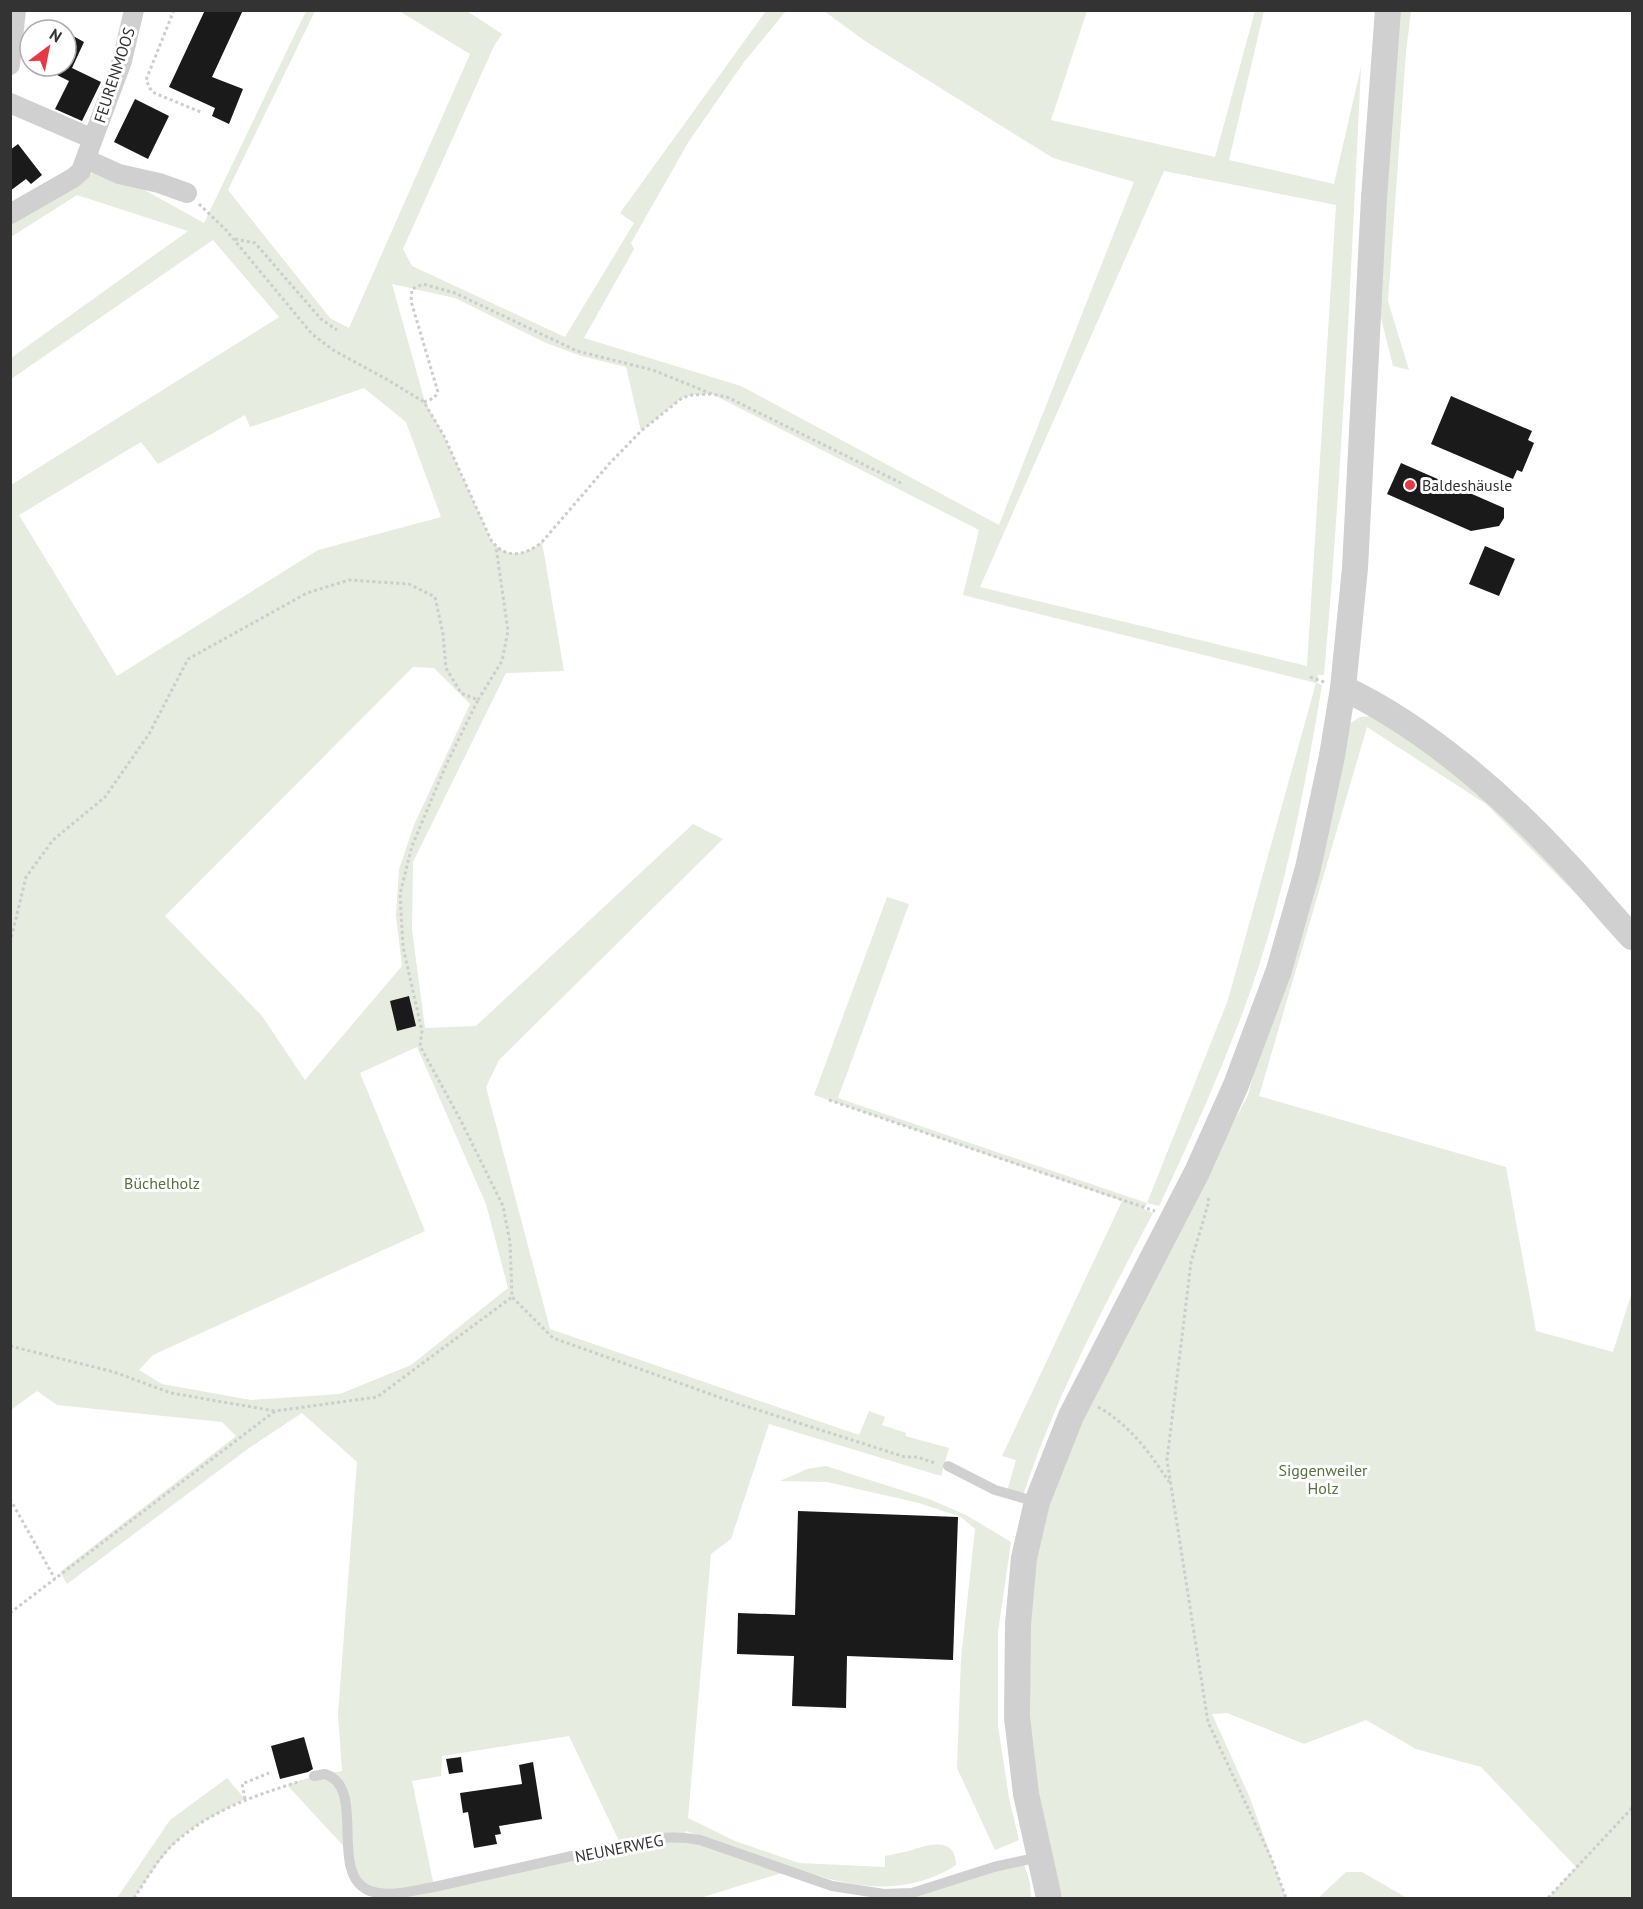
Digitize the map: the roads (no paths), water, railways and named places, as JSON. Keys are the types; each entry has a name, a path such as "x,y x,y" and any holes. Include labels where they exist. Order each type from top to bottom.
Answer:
{"street":[{"path":"10,65 16,10"},
{"name":"FEURENMOOS","path":"10,214 73,178 81,171 122,61 134,10"},
{"path":"1049,1899 1032,1828 1019,1738 1016,1677 1024,1558 1037,1502 1057,1449 1081,1397 1197,1172 1236,1085 1279,970 1308,868 1332,756 1343,688 1355,568 1374,198 1388,10"},
{"name":"FEURENMOOS","path":"10,103 93,139"},
{"path":"86,159 119,174 159,183 187,193"},
{"path":"1343,688 1368,700 1462,765 1518,813 1565,861 1632,937"}],"lane":[{"path":"948,1467 995,1490 1037,1502"},
{"name":"NEUNERWEG","path":"314,1776 326,1774 337,1781 346,1805 352,1873 359,1884 380,1893 426,1888 662,1838 684,1837 700,1840 832,1886 884,1894 912,1893 994,1867 1039,1857"}],"place":[{"name":"Baldeshäusle","path":"1410,485"}],"park label":[{"name":"Büchelholz","path":"162,1183"},
{"name":"Siggenweiler Holz","path":"1323,1479"}]}
